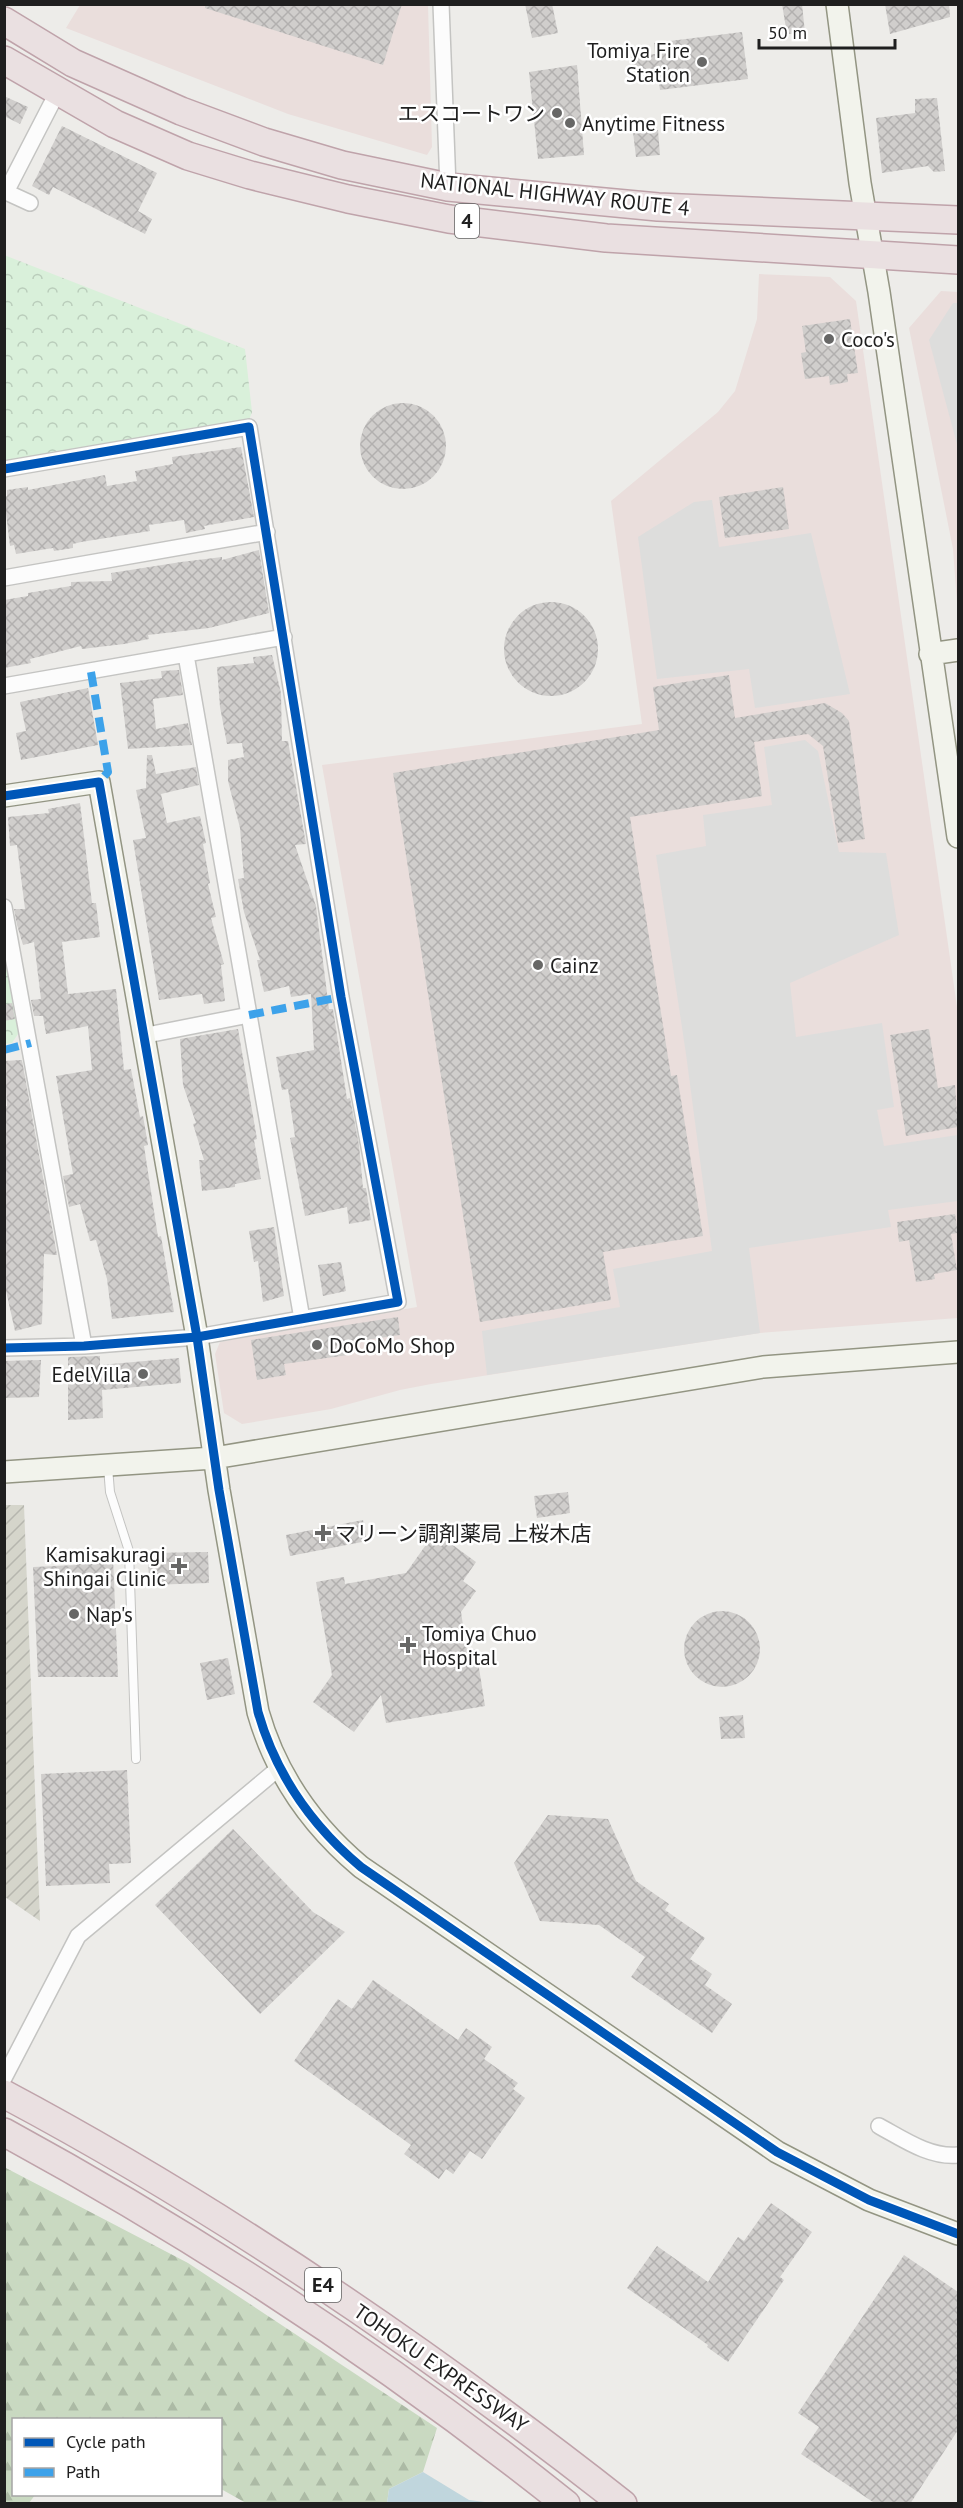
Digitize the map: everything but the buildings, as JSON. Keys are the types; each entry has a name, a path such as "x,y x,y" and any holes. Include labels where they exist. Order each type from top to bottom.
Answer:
{"highway":[{"name":"NATIONAL HIGHWAY ROUTE 4","path":"4,21 73,63 181,111 264,142 342,165 447,187 658,207 958,220"},
{"name":"NATIONAL HIGHWAY ROUTE 4","path":"4,60 57,93 115,124 188,156 249,175 360,201 449,219 606,238 958,260"},
{"name":"TOHOKU EXPRESSWAY","path":"4,2094 208,2211 363,2312 506,2412 623,2504"},
{"name":"TOHOKU EXPRESSWAY","path":"4,2132 190,2238 335,2332 480,2436 566,2504"}],"street":[{"path":"441,4 447,187"},
{"path":"837,4 866,217 958,837"},
{"path":"30,203 6,192 57,93"},
{"path":"4,469 249,427 341,997 398,1302 197,1336 84,1346 4,1348"},
{"path":"4,578 267,532"},
{"path":"4,686 284,637"},
{"path":"930,654 958,650"},
{"path":"186,655 302,1319"},
{"path":"4,796 99,782 142,1036 197,1336 214,1458 258,1712 279,1768 302,1807 332,1843 361,1867 777,2152 828,2180 904,2215 958,2234"},
{"path":"4,908 84,1346"},
{"path":"142,1036 249,1015"},
{"path":"4,1472 214,1458 763,1367 958,1352"},
{"path":"4,2078 78,1936 279,1768"},
{"path":"879,2126 921,2148 947,2156 958,2155"}],"lane":[{"path":"108,1466 110,1492 129,1551 136,1759"}],"shaded area":[{"path":"80,5 428,5 432,147 427,155 288,114 66,28"},
{"path":"759,274 830,277 856,301 958,1014 958,1318 760,1333 431,1384 331,1409 242,1424 224,1413 215,1354 220,1342 417,1307 322,765 642,724 611,501 718,412 735,391 757,319"},
{"path":"941,291 958,292 958,616 953,549 909,328"},
{"path":"953,303 958,303 958,448 929,340"},
{"path":"712,500 719,547 811,533 850,694 755,708 749,669 657,679 638,537 694,502"},
{"path":"805,740 818,751 839,852 886,853 899,935 790,983 796,1037 882,1023 894,1107 877,1110 884,1146 958,1135 958,1201 888,1210 891,1227 749,1248 760,1333 487,1375 482,1331 620,1307 613,1269 712,1251 686,1054 656,855 706,846 703,815 772,805 764,747"},
{"path":"4,1505 24,1505 40,1921 5,1897"}],"green space":[{"path":"4,255 245,349 252,412 249,420 5,461"},
{"path":"4,930 22,1028 12,1043 5,1044"},
{"path":"4,2167 188,2263 437,2428 423,2472 389,2489 387,2503 246,2503 222,2490 222,2418 12,2418 12,2496 34,2496 29,2503 5,2503"}],"water":[{"path":"423,2472 469,2500 493,2503 387,2503 389,2489"}],"marked path":[{"path":"91,672 108,772 99,782"},
{"path":"249,1015 341,997"},
{"path":"4,1050 31,1043"}],"cycle path":[{"path":"4,469 249,427 341,997 398,1302 197,1337 84,1346 4,1348"},
{"path":"4,796 99,782 197,1337 219,1490 258,1712 285,1778 326,1834 361,1867 777,2152 869,2200 958,2234"}],"place":[{"name":"Tomiya Fire Station","path":"702,62"},
{"name":"エスコートワン","path":"557,113"},
{"name":"Anytime Fitness","path":"570,123"},
{"name":"Coco's","path":"829,339"},
{"name":"Cainz","path":"538,965"},
{"name":"DoCoMo Shop","path":"317,1345"},
{"name":"EdelVilla","path":"143,1374"},
{"name":"マリーン調剤薬局 上桜木店","path":"323,1533"},
{"name":"Kamisakuragi Shingai Clinic","path":"179,1566"},
{"name":"Nap's","path":"74,1614"},
{"name":"Tomiya Chuo Hospital","path":"408,1645"}]}
